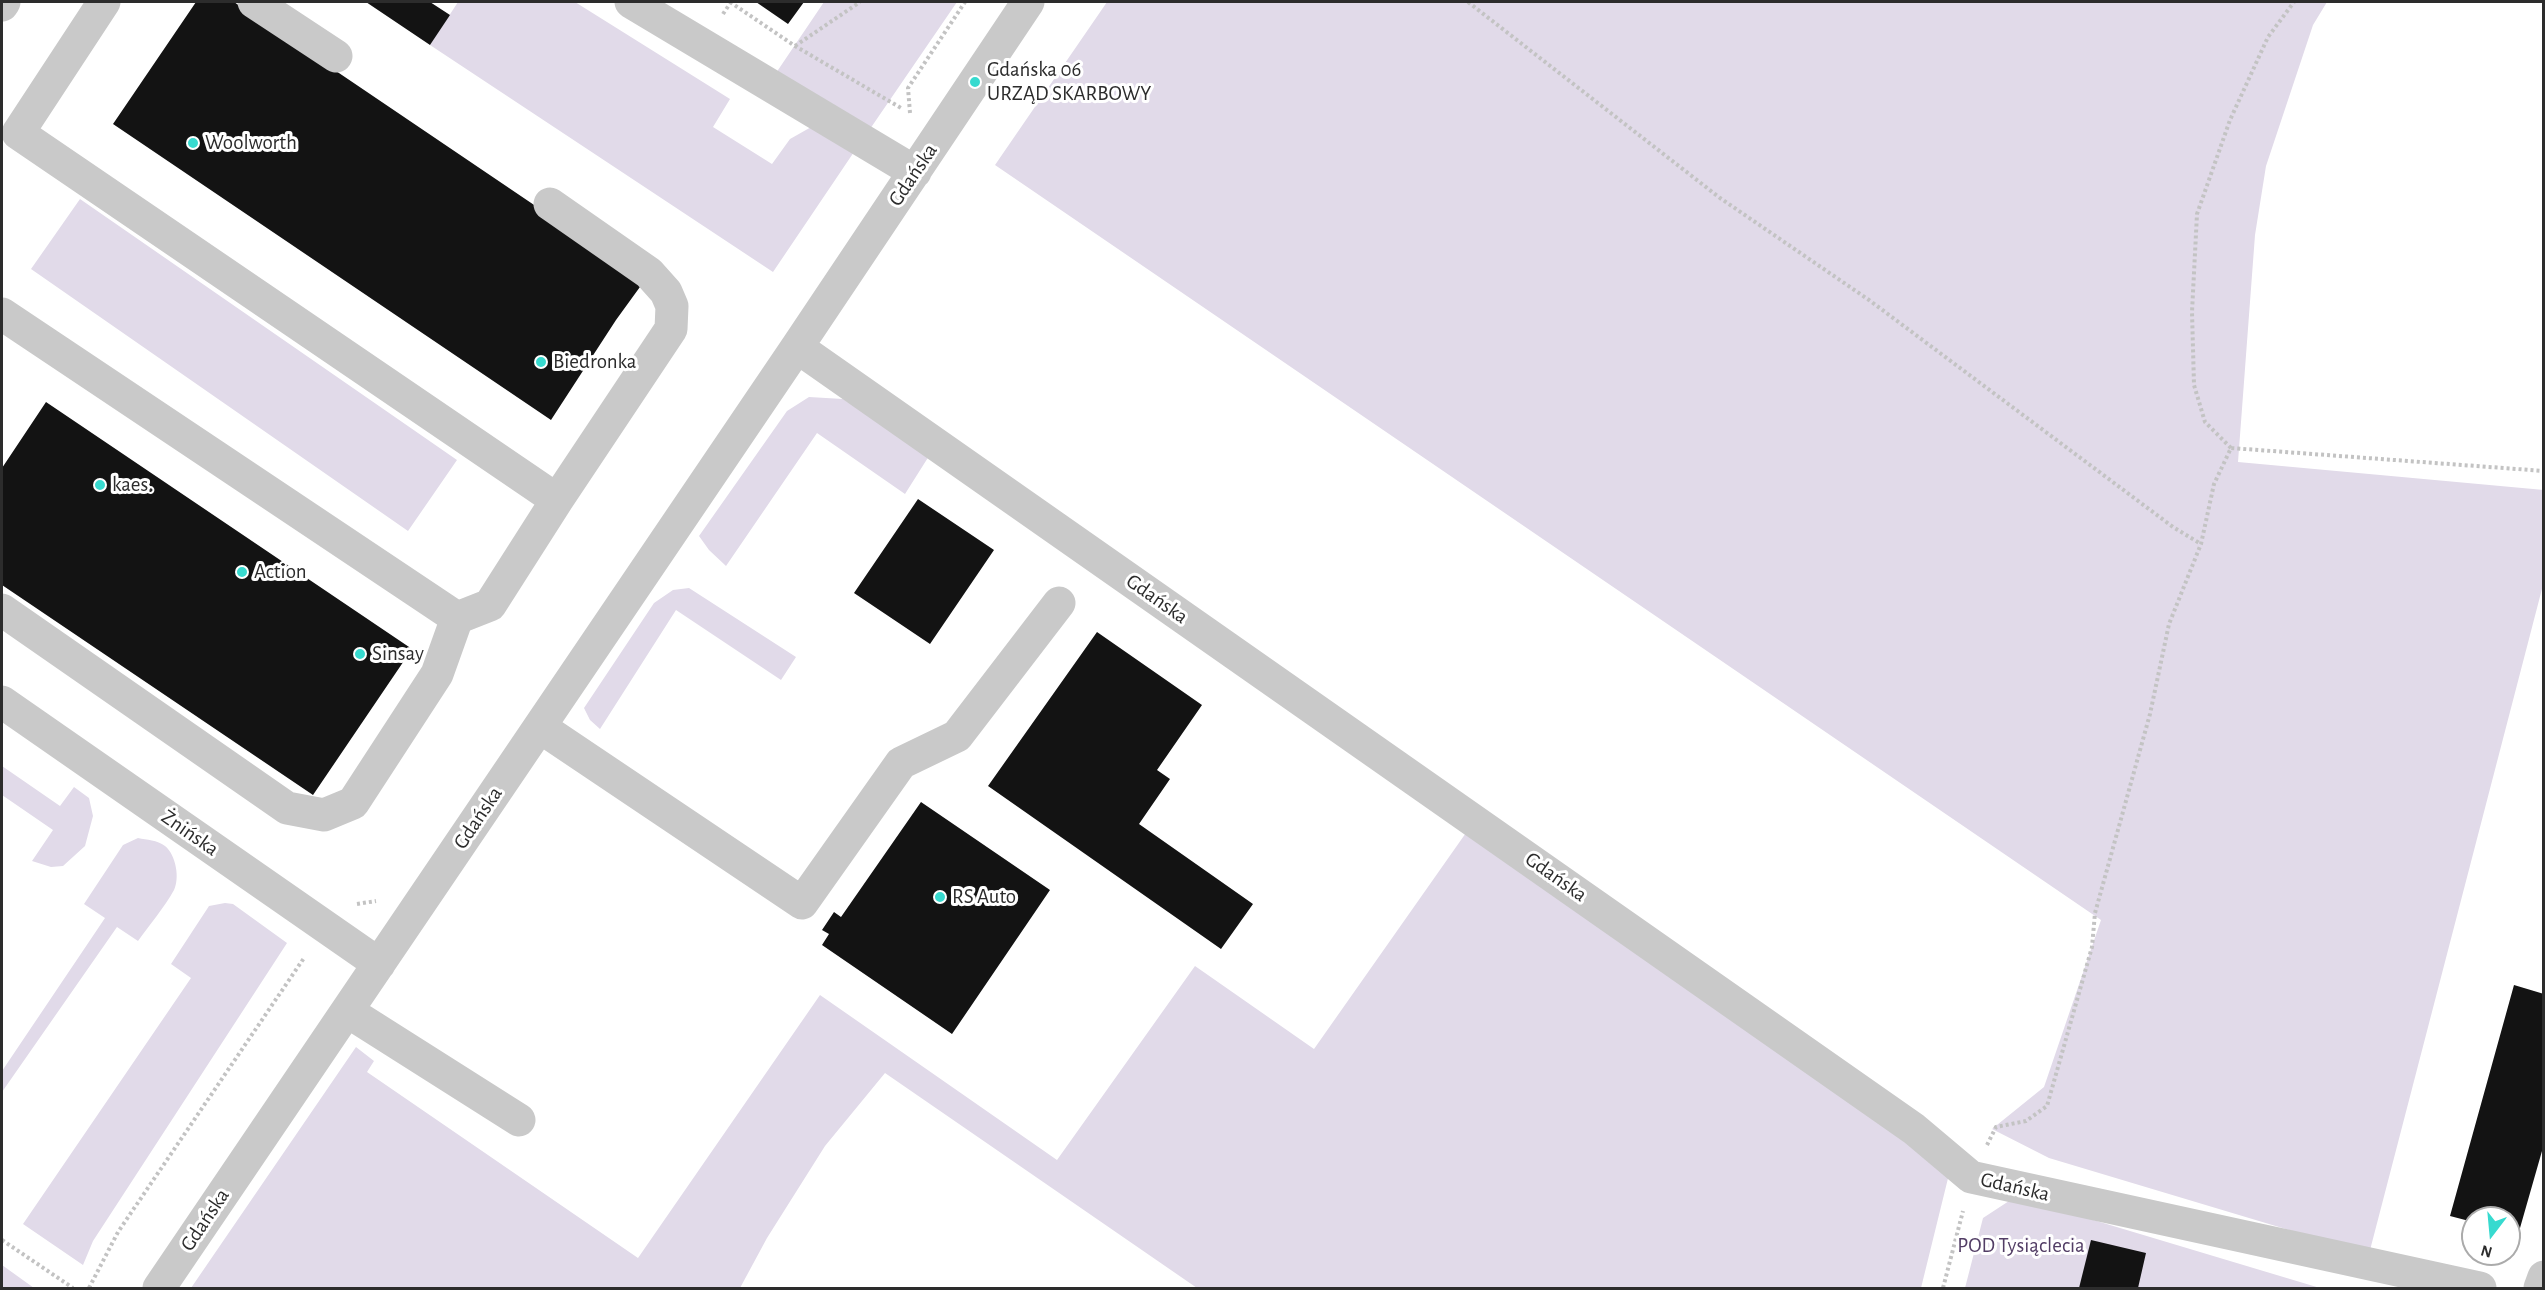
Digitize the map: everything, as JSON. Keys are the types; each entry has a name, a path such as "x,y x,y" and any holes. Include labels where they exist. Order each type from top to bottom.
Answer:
{"street":[{"path":"2,6 4,2"},
{"path":"104,2 10,145 557,500"},
{"path":"254,2 336,56"},
{"path":"631,2 902,164"},
{"name":"Gdańska","path":"159,1288 797,347 902,164 1028,2"},
{"path":"2,610 286,808 324,815 353,803 437,674 457,618 490,605 671,329 672,306 666,292 649,273 550,204"},
{"path":"2,314 457,618"},
{"name":"Gdańska","path":"797,347 1838,1075 1914,1129 1971,1177 2480,1288"},
{"path":"540,727 802,903 901,763 957,736 1059,603"},
{"name":"Żnińska","path":"2,702 379,964"},
{"path":"347,1011 519,1120"},
{"path":"2540,1288 2544,1276"}],"path":[{"path":"730,2 795,46 901,108"},
{"path":"795,46 860,2"},
{"path":"902,164 910,123 908,88 965,2"},
{"path":"1468,2 1720,198 1869,300 2172,527 2200,544"},
{"path":"2294,2 2268,37 2230,120 2197,214 2192,312 2194,385 2205,422 2230,448 2544,471"},
{"path":"1943,1288 1971,1177 1996,1127 2026,1121 2047,1106 2092,947 2095,913 2151,714 2169,624 2200,544 2214,484 2230,448"},
{"path":"89,1288 118,1232 339,907 376,901 382,897"},
{"path":"2,1240 72,1288"}],"green space":[{"path":"458,2 575,2 730,99 713,127 772,164 790,139 813,126 856,149 773,272 430,45"},
{"path":"824,2 957,2 870,129 776,73"},
{"path":"1107,2 2327,2 2313,25 2266,166 2255,235 2238,462 2544,490 2543,585 2369,1254 2049,1158 1992,1129 2044,1087 2101,920 995,165"},
{"path":"80,199 457,460 408,531 31,269"},
{"path":"809,397 843,399 929,456 905,494 817,433 726,566 709,550 699,536 787,411"},
{"path":"689,588 796,657 781,680 676,610 600,729 590,720 584,708 654,603 673,590"},
{"path":"2,766 60,806 74,787 89,798 93,816 85,846 63,866 51,867 32,861 53,830 2,795"},
{"path":"1468,830 1953,1158 1921,1288 1197,1288 885,1073 825,1146 767,1238 740,1288 191,1288 356,1047 374,1061 367,1072 638,1258 820,995 1057,1160 1195,966 1314,1049"},
{"path":"138,838 152,840 169,850 176,867 177,879 174,890 138,941 117,927 2,1092 2,1071 105,918 84,904 123,845"},
{"path":"233,904 287,943 93,1241 83,1265 23,1224 191,978 171,964 209,906"},
{"name":"POD Tysiąclecia","path":"2009,1201 2060,1210 2320,1288 1965,1288 1983,1218"},
{"path":"2,1265 34,1288 2,1288"}],"building":[{"path":"196,2 234,2 645,280 551,420 113,124"},
{"path":"366,2 430,2 450,15 430,45"},
{"path":"756,2 804,2 788,24"},
{"path":"46,402 412,649 313,795 2,585 2,468"},
{"path":"918,499 994,550 930,644 854,593"},
{"path":"1097,632 1202,705 1157,770 1170,779 1139,824 1253,904 1221,949 988,786"},
{"path":"921,802 1050,890 952,1034 822,945 829,934 822,930 834,912 841,917"},
{"path":"2514,985 2544,994 2544,1144 2521,1224 2521,1206 2461,1206 2461,1219 2450,1216"},
{"path":"2091,1240 2146,1253 2138,1288 2079,1288"}],"place":[{"name":"Gdańska 06 URZĄD SKARBOWY","path":"975,82"},
{"name":"Woolworth","path":"193,143"},
{"name":"Biedronka","path":"541,362"},
{"name":"kaes.","path":"100,485"},
{"name":"Action","path":"242,572"},
{"name":"Sinsay","path":"360,654"},
{"name":"RS Auto","path":"940,897"}]}
